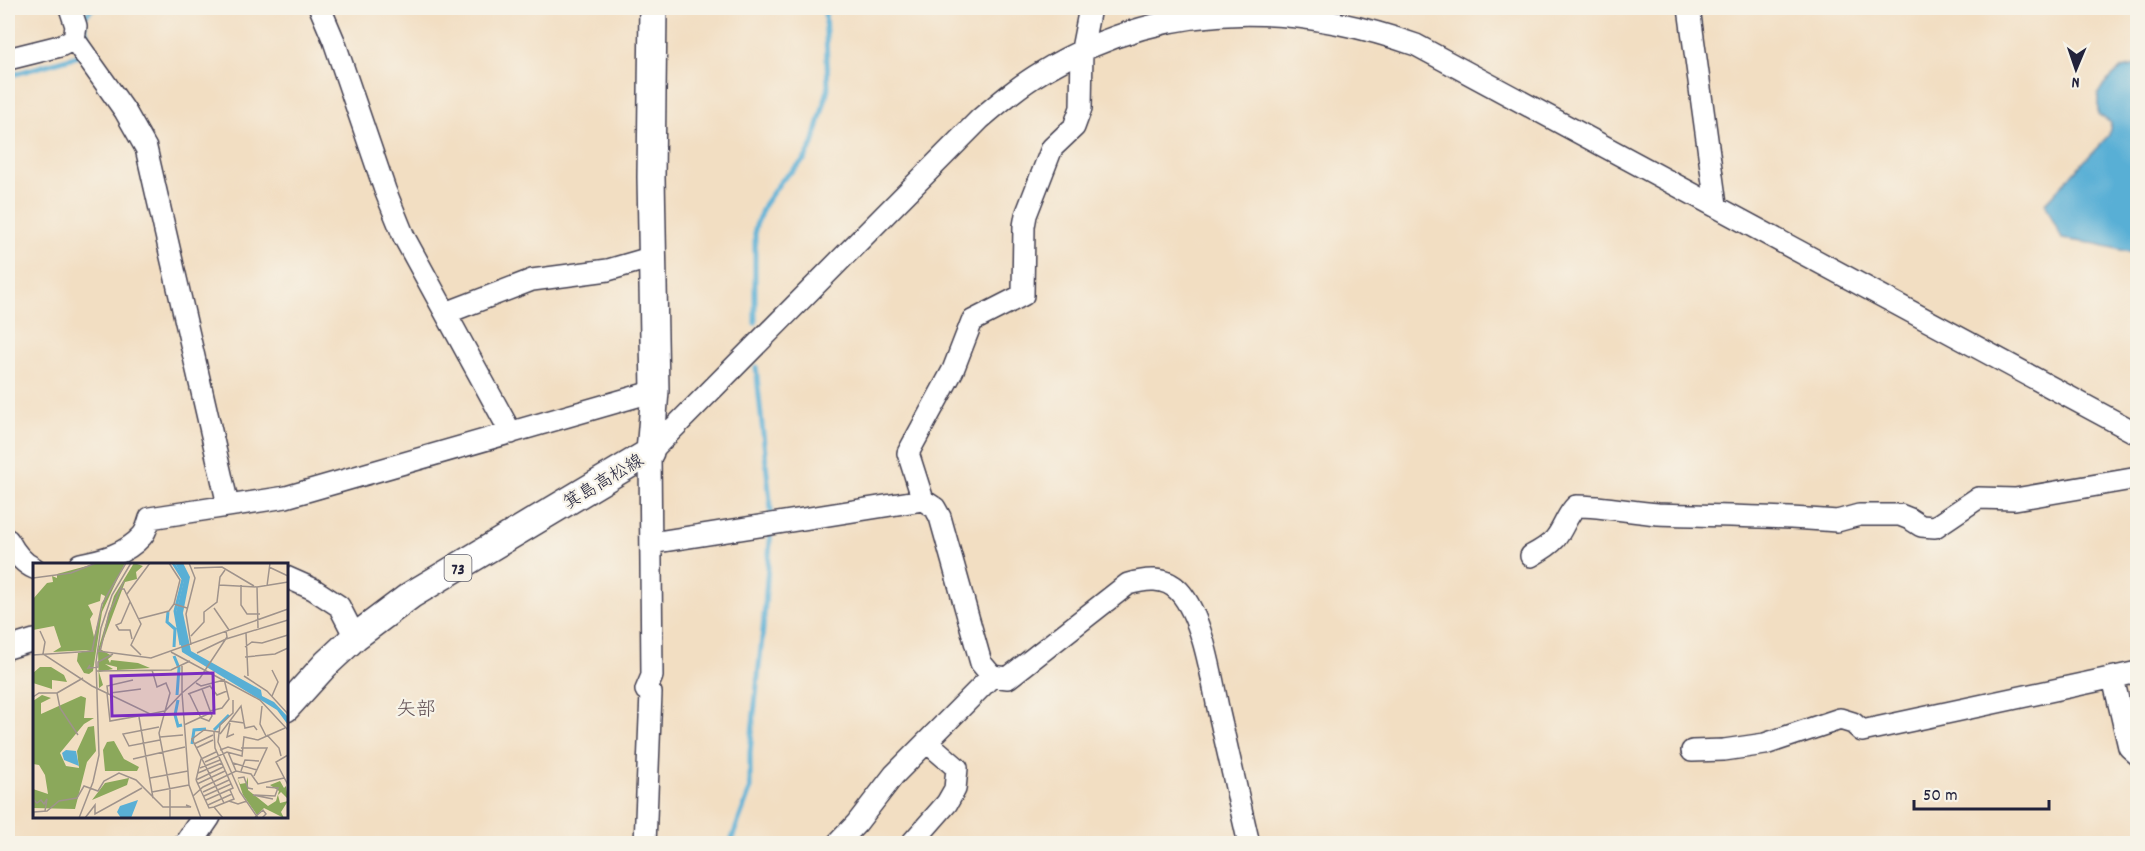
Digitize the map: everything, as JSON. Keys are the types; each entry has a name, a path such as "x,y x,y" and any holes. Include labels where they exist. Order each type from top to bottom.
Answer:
{"main road":[{"name":"箕島高松線","path":"288,706 326,664 355,637 411,596 650,453 655,391 651,177 653,8"},
{"path":"188,843 206,818"}],"street":[{"path":"320,8 404,237 512,433"},
{"path":"1090,8 1082,50 1082,108 1074,127 1052,148 1026,215 1023,295 972,321 953,370 908,453 923,500 935,508 940,517 981,663 992,676 1008,678 1128,584 1153,579 1164,581 1179,590 1192,610 1205,650 1249,843"},
{"path":"1689,8 1716,206"},
{"path":"74,9 80,46 146,148 228,505"},
{"path":"645,843 651,693 646,690 652,676 650,453 980,119 1032,79 1082,50 1137,28 1186,17 1228,11 1359,15 2138,434"},
{"path":"8,59 60,46 80,46"},
{"path":"446,313 532,280 608,270 653,257"},
{"path":"103,562 143,536 150,518 285,496 655,391"},
{"path":"1531,556 1556,538 1568,515 1576,506 1591,506 1623,512 1837,521 1858,515 1900,515 1921,526 1935,527 1978,498 2015,499 2138,478"},
{"path":"651,543 923,500"},
{"path":"8,540 15,553 33,567"},
{"path":"288,579 313,589 339,606 355,637"},
{"path":"8,648 33,640"},
{"path":"1692,751 1765,744 1840,719 1852,723 1862,731 2138,672"},
{"path":"837,843 857,823 894,775 992,676"},
{"path":"2113,678 2128,747 2138,755"},
{"path":"911,843 947,803 955,789 957,768 927,742"}],"water":[{"path":"2137,65 2137,254 2097,244 2062,239 2045,203 2109,135 2111,123 2098,114 2098,94 2104,84 2122,68"}],"waterway":[{"path":"84,45 88,39 83,18 93,8"},
{"path":"755,323 755,228 764,205 781,181 804,160 813,144 828,89 825,8"},
{"path":"8,76 78,56 79,53"},
{"path":"756,367 772,520"},
{"path":"730,844 750,790 750,752 771,529"}],"district":[{"name":"矢部","path":"416,708"}]}
